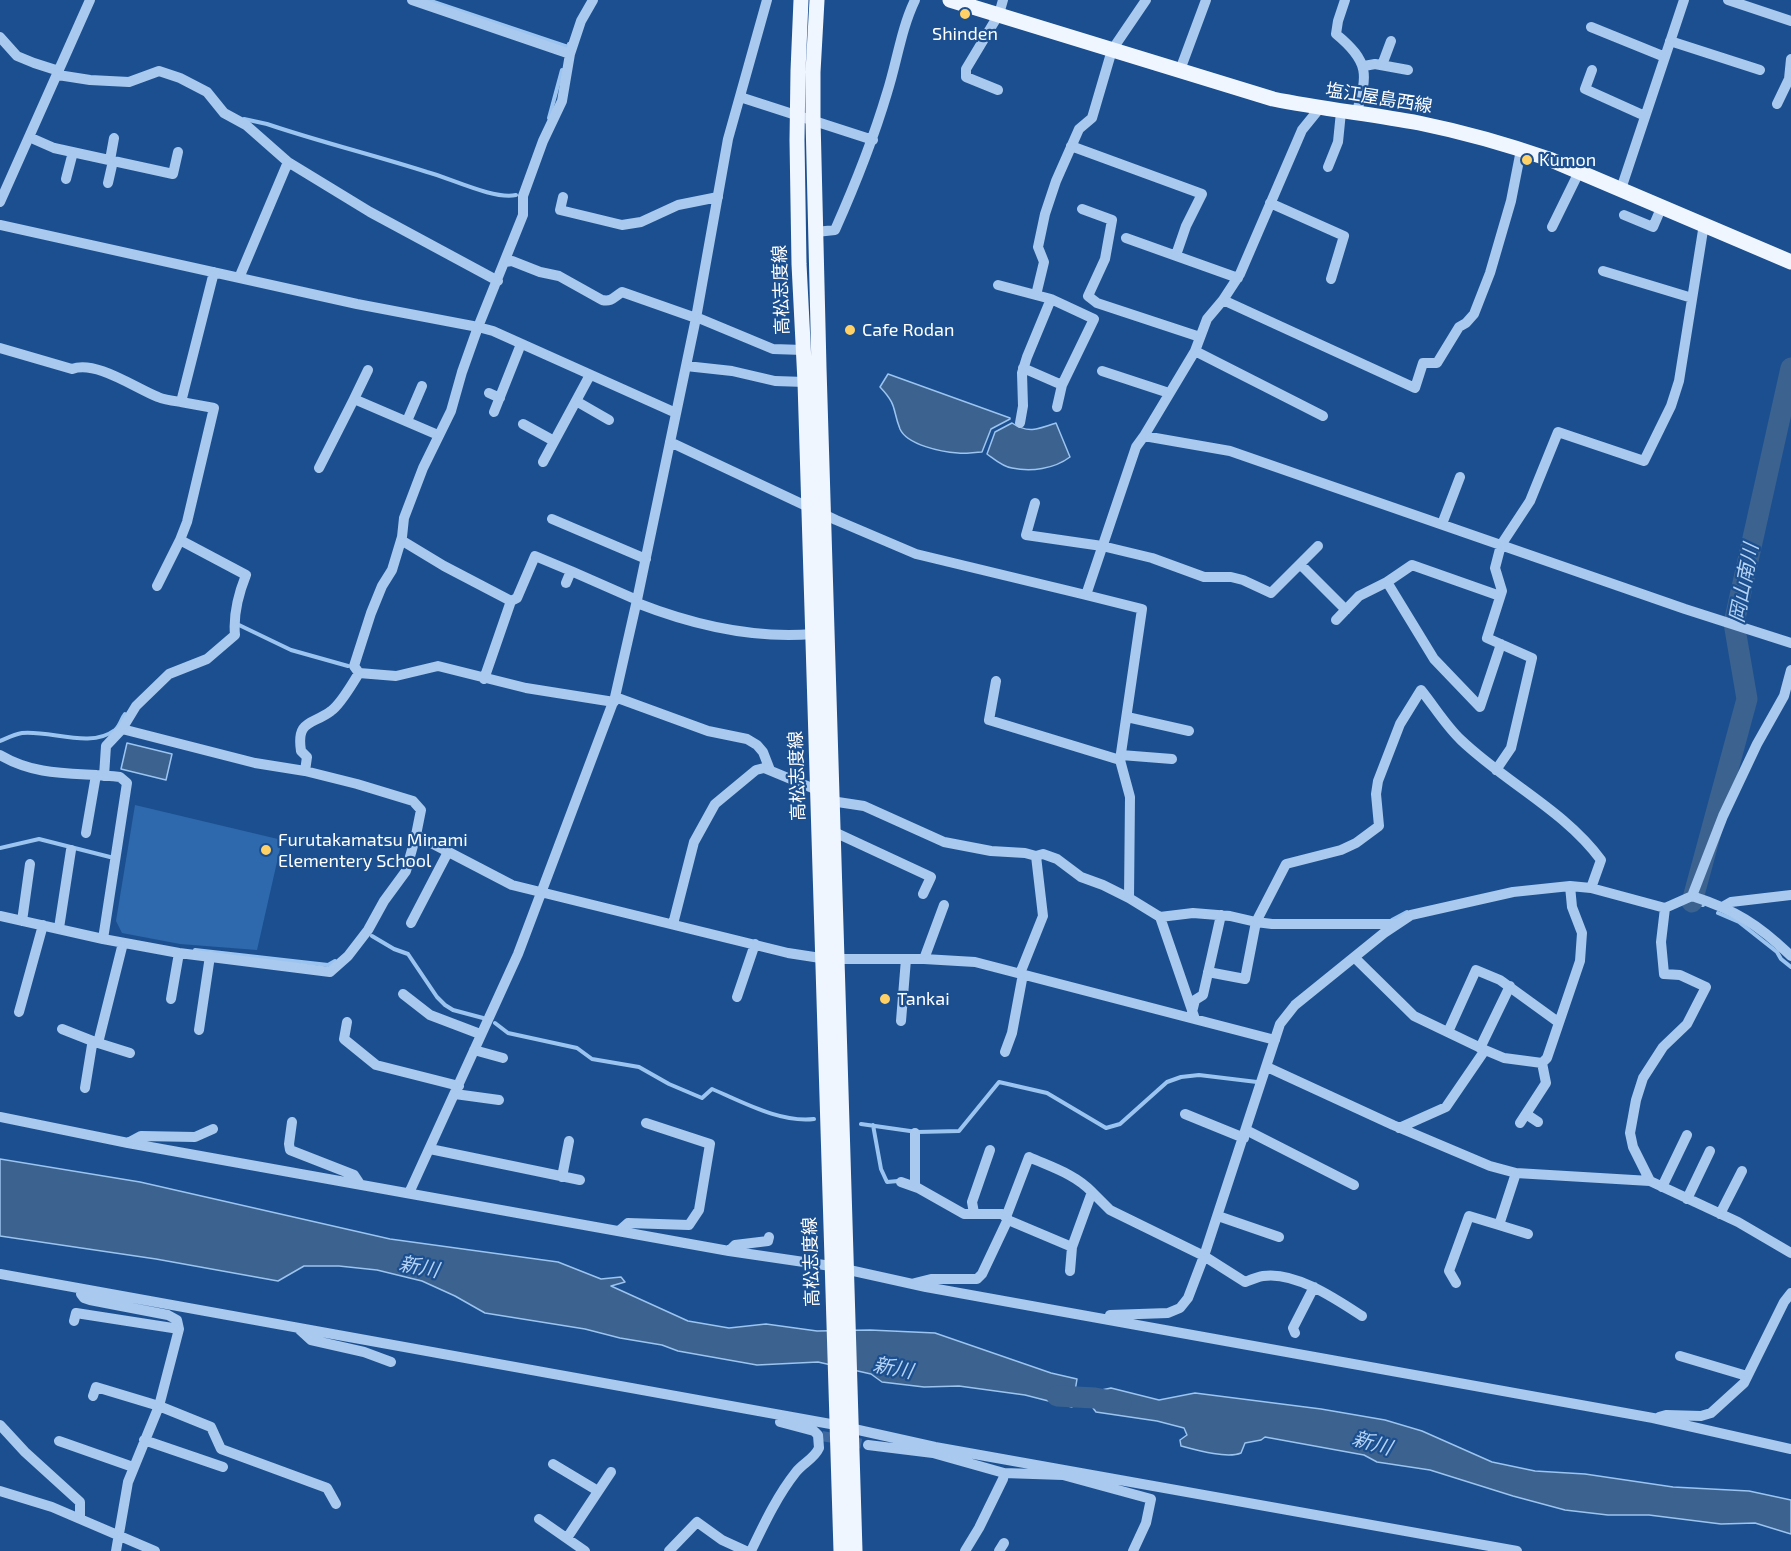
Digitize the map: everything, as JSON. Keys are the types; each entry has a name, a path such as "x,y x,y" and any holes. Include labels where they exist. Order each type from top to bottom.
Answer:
{"main road":[{"name":"高松志度線","path":"801,0 805,118 816,232 832,831 829,958"},
{"name":"高松志度線","path":"817,0 813,72 805,118 799,264 805,382 817,790 829,958 838,1273 836,1423 841,1551"},
{"name":"塩江屋島西線","path":"950,0 1001,7 1112,50 1273,99 1319,109 1419,123 1484,138 1579,172 1791,262"},
{"name":"高松志度線","path":"838,1273 852,1426 855,1551"}],"street":[{"path":"0,202 90,0"},
{"path":"412,0 570,54"},
{"path":"359,674 354,666 371,613 392,570 404,518 423,468 452,411 462,372 478,327 522,215 523,196 543,141 562,101 570,54 581,21 592,0"},
{"path":"410,1193 518,954 614,699 637,602 696,317 728,139 767,0"},
{"path":"816,232 835,231 873,140 902,34 915,0"},
{"path":"1036,295 1044,262 1038,247 1045,214 1079,129 1092,118 1112,50 1146,0"},
{"path":"1180,70 1206,0"},
{"path":"1328,167 1349,113 1364,88 1364,66 1345,41 1336,34 1345,0"},
{"path":"1621,189 1684,0"},
{"path":"1728,0 1791,21"},
{"path":"998,90 966,77 966,69 1001,7"},
{"path":"1591,27 1665,57"},
{"path":"0,37 17,56 59,73 90,80 129,82 159,71 180,78 207,92 224,113 246,125 288,162 370,212 498,281"},
{"path":"1382,65 1391,41"},
{"path":"1670,41 1760,70"},
{"path":"1778,104 1789,79 1791,59"},
{"path":"1364,66 1375,64 1408,70"},
{"path":"1592,70 1585,89 1645,116"},
{"path":"740,97 873,140"},
{"path":"1086,595 1136,447 1195,351 1207,319 1238,278 1302,130 1319,109"},
{"path":"29,137 54,148 173,174 178,152"},
{"path":"108,183 114,138"},
{"path":"1071,146 1202,194 1186,226 1176,255"},
{"path":"1223,300 1415,388 1423,363 1437,363 1459,327 1474,314 1490,273 1505,222 1521,150"},
{"path":"66,179 73,152"},
{"path":"239,278 288,162"},
{"path":"1552,227 1579,172"},
{"path":"563,197 560,210 622,225 641,222 678,205 718,197"},
{"path":"1270,203 1344,236 1331,279"},
{"path":"1624,215 1653,227 1662,206"},
{"path":"1082,209 1112,220 1105,260 1088,296 1096,303 1200,337"},
{"path":"1496,770 1511,748 1532,658 1487,638 1502,591 1496,568 1501,545 1530,501 1558,432 1644,461 1671,406 1679,381 1704,224"},
{"path":"0,225 357,304 493,331 676,413"},
{"path":"1126,238 1238,278"},
{"path":"505,262 512,261 540,272 559,276 602,300 613,300 622,292 696,317 772,349 803,350"},
{"path":"1603,271 1692,297"},
{"path":"182,402 214,272"},
{"path":"999,285 1051,299 1094,319"},
{"path":"1020,423 1023,406 1023,368 1051,299"},
{"path":"1057,406 1062,385 1094,319 1096,303"},
{"path":"494,412 521,344"},
{"path":"0,348 72,369 78,366 91,368 125,380 159,398 214,408 187,522 157,586"},
{"path":"1195,351 1323,416"},
{"path":"686,366 775,381 805,382"},
{"path":"1023,368 1062,385"},
{"path":"319,468 368,370"},
{"path":"1102,371 1169,393"},
{"path":"543,462 590,375"},
{"path":"407,421 422,386"},
{"path":"489,393 500,398"},
{"path":"354,399 438,435"},
{"path":"576,401 609,420"},
{"path":"523,424 554,441"},
{"path":"1144,436 1230,451 1791,643"},
{"path":"670,442 823,514 916,554 1142,609 1121,757 1130,797 1129,898"},
{"path":"1442,524 1460,477"},
{"path":"1035,503 1026,535 1101,546 1152,558 1204,577 1231,577 1243,580 1271,593 1318,546"},
{"path":"552,519 646,559"},
{"path":"86,833 106,746 122,729 136,706 169,674 207,659 235,635 233,621 238,595 246,575 180,540"},
{"path":"400,540 511,601"},
{"path":"484,679 511,601 517,598 535,556 637,602 703,625 785,636 813,634"},
{"path":"1300,564 1346,610"},
{"path":"1336,620 1359,597 1413,565 1500,596"},
{"path":"566,583 571,571"},
{"path":"1387,582 1434,659 1480,707 1501,644"},
{"path":"359,674 396,676 438,666 526,688 614,699 708,731 747,740 757,745 763,752 770,770"},
{"path":"1692,896 1723,816 1757,744 1784,696 1791,670"},
{"path":"305,771 307,757 301,751 301,733 309,722 331,711 359,674"},
{"path":"996,681 989,720 1121,757 1172,759"},
{"path":"1208,972 1245,979 1256,922 1286,864 1341,850 1356,843 1379,826 1376,794 1378,781 1400,724 1421,690 1460,740 1496,770 1559,816 1591,847 1601,860 1591,888"},
{"path":"1127,717 1189,730"},
{"path":"0,916 179,953 330,972 348,956 368,930 384,901 406,871 421,810 413,801 305,771 255,763 122,729"},
{"path":"0,755 18,765 40,771 120,777 126,783 103,939"},
{"path":"673,924 694,842 715,804 756,770 764,768 817,790"},
{"path":"831,801 864,806 945,842 991,851 1043,854 1057,859 1081,877 1129,898 1160,917 1193,913 1221,915 1272,924 1397,924"},
{"path":"832,831 931,877 923,894"},
{"path":"416,835 512,885 788,953 829,958 924,958 975,962 1193,1015 1275,1040"},
{"path":"59,928 71,850"},
{"path":"411,922 448,852"},
{"path":"1005,1052 1012,1033 1023,974 1021,971 1043,916 1036,855"},
{"path":"22,921 30,864"},
{"path":"1542,1063 1547,1058 1580,961 1582,933 1572,907 1570,886"},
{"path":"1103,1318 1108,1315 1168,1313 1180,1308 1188,1298 1218,1216 1280,1024 1295,1005 1353,957 1411,915 1513,892 1570,886 1591,888 1665,908 1692,896 1724,906 1750,921 1791,956"},
{"path":"1724,906 1731,902 1791,895"},
{"path":"924,958 944,906"},
{"path":"1650,1181 1633,1147 1630,1133 1636,1100 1643,1078 1663,1047 1687,1024 1706,987 1680,975 1664,974 1661,942 1665,908"},
{"path":"1193,1015 1195,1000 1203,995 1221,915"},
{"path":"1160,917 1193,1015"},
{"path":"20,1012 43,925"},
{"path":"85,1088 93,1045 99,1039 123,943"},
{"path":"737,997 755,945"},
{"path":"171,999 179,953"},
{"path":"199,1030 210,956"},
{"path":"1353,957 1414,1016 1504,1058 1542,1063"},
{"path":"901,1021 906,959"},
{"path":"1448,1032 1476,970 1510,986 1558,1022"},
{"path":"1399,1128 1446,1107 1483,1049 1510,986"},
{"path":"403,994 430,1015 480,1034"},
{"path":"347,1022 344,1038 376,1065 457,1090 499,1100"},
{"path":"63,1029 130,1053"},
{"path":"474,1050 503,1058"},
{"path":"1538,1122 1523,1118 1546,1083 1542,1063"},
{"path":"1267,1067 1399,1128 1490,1166 1516,1173 1650,1181 1720,1214 1791,1253"},
{"path":"1185,1114 1245,1134 1354,1185"},
{"path":"0,1117 128,1143 729,1251 838,1273 1103,1318 1653,1418 1791,1449"},
{"path":"292,1122 290,1150 354,1175 360,1184"},
{"path":"619,1231 628,1223 689,1225 699,1210 711,1144 645,1123"},
{"path":"128,1143 141,1136 195,1137 213,1128"},
{"path":"915,1133 915,1187"},
{"path":"1662,1187 1686,1135"},
{"path":"562,1177 569,1141"},
{"path":"430,1149 580,1180"},
{"path":"974,1213 972,1202 990,1150"},
{"path":"1688,1199 1710,1151"},
{"path":"911,1284 931,1279 977,1279 982,1274 1007,1219 1029,1157 1083,1182 1110,1210 1204,1256 1245,1282 1263,1276 1278,1276 1328,1293 1362,1316"},
{"path":"1720,1214 1742,1171"},
{"path":"1499,1225 1516,1173"},
{"path":"901,1182 915,1187 964,1214 1002,1214 1007,1219 1072,1247"},
{"path":"1070,1271 1072,1247 1092,1192"},
{"path":"1218,1216 1279,1237"},
{"path":"1456,1283 1449,1271 1469,1216 1528,1234"},
{"path":"729,1251 735,1245 768,1241 769,1237"},
{"path":"0,1274 752,1411 852,1426 1004,1473 1063,1475 1151,1499 1146,1523 1133,1551"},
{"path":"1295,1333 1293,1328 1314,1287"},
{"path":"82,1289 81,1294 90,1300 168,1315 177,1320 179,1329 159,1406 128,1482 116,1551"},
{"path":"1653,1418 1666,1415 1701,1416 1711,1413 1744,1383 1784,1302 1791,1293"},
{"path":"74,1321 76,1313 179,1329"},
{"path":"299,1328 311,1340 364,1352 391,1362"},
{"path":"1680,1356 1747,1376"},
{"path":"93,1396 96,1387 159,1406 211,1427 221,1449 327,1488 336,1504"},
{"path":"669,1551 697,1522 722,1540 752,1550 782,1492 802,1464 817,1453 820,1436 807,1428 775,1420 752,1411"},
{"path":"0,1425 25,1452 80,1502 80,1519"},
{"path":"144,1440 223,1467"},
{"path":"59,1442 85,1456 133,1467"},
{"path":"868,1445 934,1450 1517,1551"},
{"path":"554,1464 598,1491"},
{"path":"567,1538 611,1472"},
{"path":"965,1551 979,1528 1004,1473"},
{"path":"0,1491 52,1507 155,1551"},
{"path":"539,1519 585,1551"}],"shaded area":[{"path":"135,805 282,840 257,950 180,944 122,933 116,921"}],"water":[{"path":"888,374 1010,419 991,429 982,452 958,453 926,447 904,435 900,429 892,403 880,387"},
{"path":"1012,423 1023,428 1039,429 1056,423 1070,457 1050,467 1034,469 1019,469 1002,464 987,454 995,432"},
{"path":"127,743 172,754 166,780 121,769"},
{"path":"0,1159 140,1182 390,1239 558,1262 601,1279 621,1277 625,1282 611,1286 688,1321 729,1328 766,1324 817,1331 870,1330 935,1333 1051,1373 1077,1379 1075,1391 1086,1394 1084,1403 1073,1401 1072,1407 1025,1395 959,1386 924,1387 882,1382 871,1374 818,1362 757,1365 678,1351 662,1345 585,1329 485,1313 422,1281 377,1270 339,1266 304,1266 278,1281 156,1259 0,1236"},
{"path":"1111,1388 1159,1400 1195,1393 1321,1409 1385,1420 1422,1431 1492,1462 1535,1471 1585,1474 1673,1487 1749,1491 1791,1500 1791,1534 1755,1523 1721,1524 1649,1515 1608,1515 1565,1510 1430,1470 1377,1462 1364,1455 1265,1437 1245,1443 1241,1453 1235,1455 1203,1452 1181,1446 1180,1440 1187,1435 1184,1428 1157,1421 1096,1412 1093,1408 1097,1391"}],"waterway":[{"path":"428,0 568,47 569,44"},
{"path":"549,118 562,70"},
{"path":"244,119 437,175 484,192 507,196 516,195"},
{"name":"岡山南川","path":"1692,902 1747,699 1734,623 1791,368"},
{"path":"238,626 291,650 348,666"},
{"path":"0,741 22,733 82,739 94,738 115,730 125,714"},
{"path":"0,848 39,839 110,857"},
{"path":"1692,902 1703,905"},
{"path":"1392,920 1407,912"},
{"path":"1718,913 1739,922 1777,952 1781,959 1791,967"},
{"path":"372,936 408,954 445,1005 453,1010 483,1018"},
{"path":"195,950 328,965 335,961"},
{"path":"495,1023 508,1033 577,1048 592,1059 639,1067 669,1084 702,1098 712,1089 775,1115 814,1119"},
{"path":"861,1124 917,1132 959,1131 999,1082 1047,1093 1106,1128 1120,1124 1167,1082 1181,1077 1199,1075 1257,1082"},
{"path":"873,1125 881,1169 887,1182 898,1181"},
{"name":"新川","path":"1057,1396 1095,1398 1121,1403"}],"tunnel":[{"path":"822,1436 868,1445"}],"place":[{"name":"Shinden","path":"965,14"},
{"name":"Kumon","path":"1527,160"},
{"name":"Cafe Rodan","path":"850,330"},
{"name":"Furutakamatsu Minami Elementery School","path":"266,850"},
{"name":"Tankai","path":"885,999"}]}
